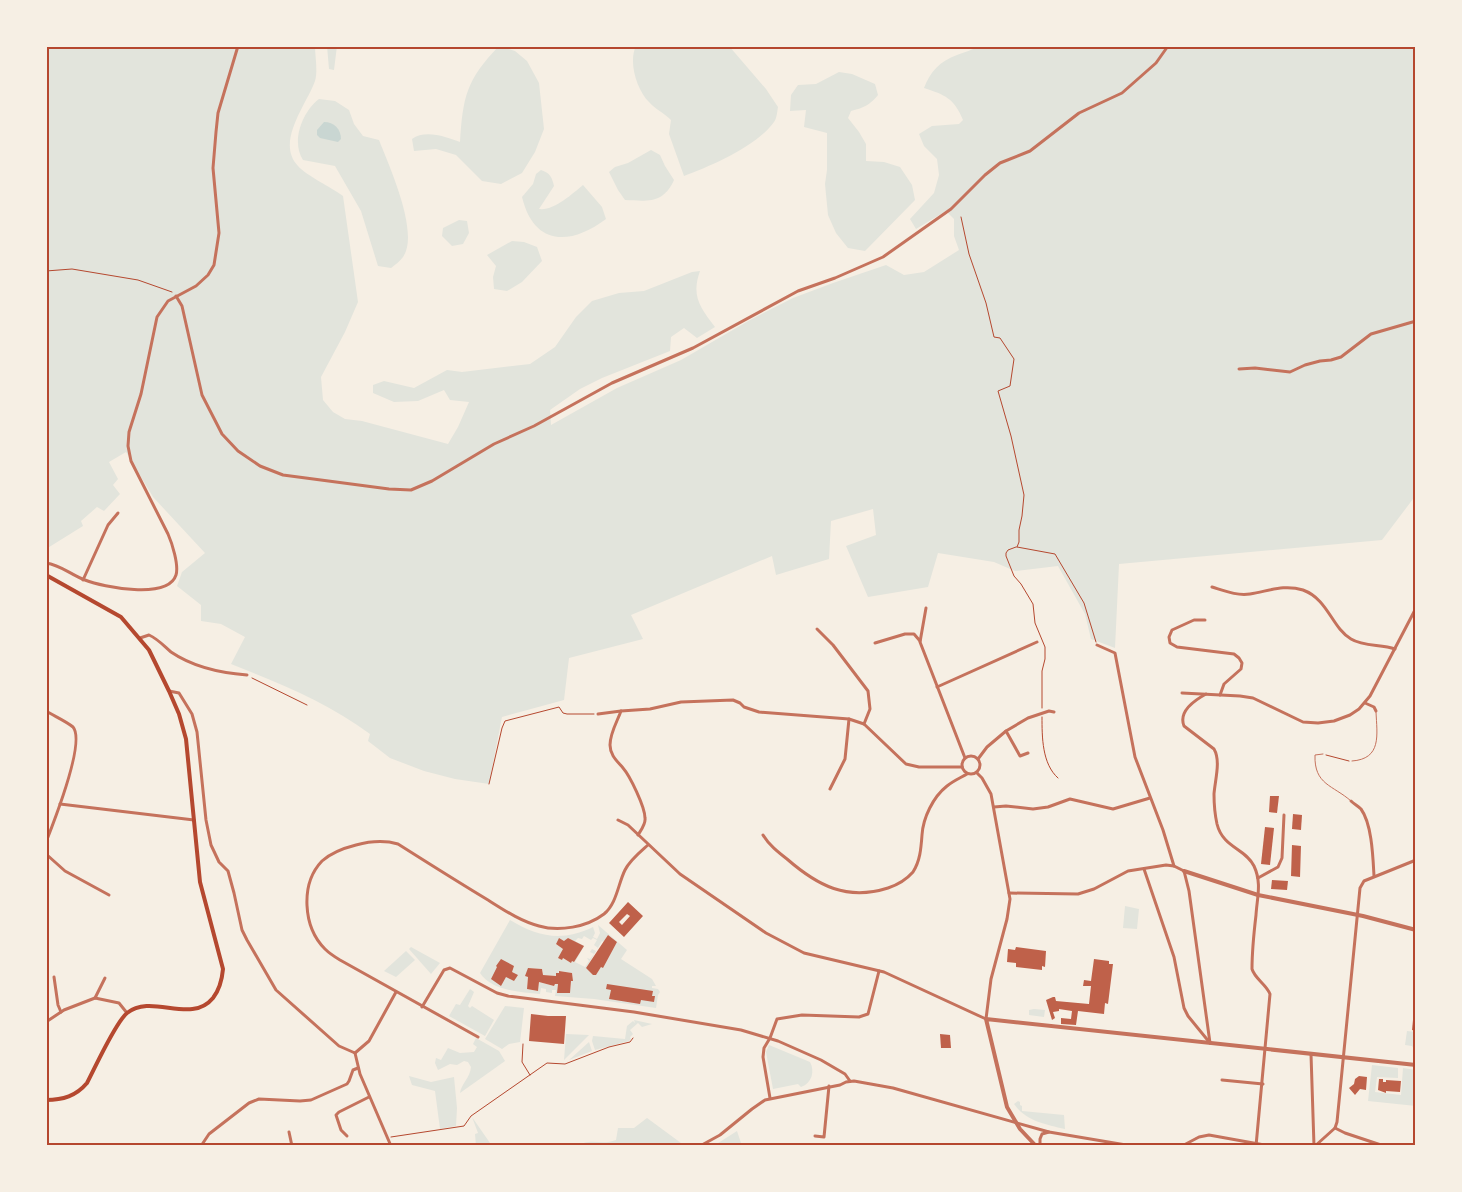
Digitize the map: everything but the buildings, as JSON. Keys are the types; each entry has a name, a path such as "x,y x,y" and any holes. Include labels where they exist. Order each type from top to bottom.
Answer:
{"main road":[{"path":"46,574 113,610 121,617 149,650 169,690 186,738 200,882 222,964 220,987 209,1002 196,1009 143,1007 127,1013 119,1022 83,1088 64,1099 46,1100"}],"street":[{"path":"46,563 56,564 83,580 99,585 145,590 166,586 176,576 172,545 132,461 128,446 157,317 168,301 196,286 208,275 214,265 219,234 213,168 218,113 238,46"},
{"path":"176,296 182,306 202,395 222,434 238,451 260,466 284,475 388,489 411,490 432,481 494,444 534,426 612,383 693,348 798,291 835,278 883,257 935,222 1000,163 1030,151 1079,113 1122,93 1156,63 1168,46"},
{"path":"1239,369 1254,368 1290,372 1304,365 1341,357 1371,334 1416,321"},
{"path":"83,580 108,525 118,513"},
{"path":"1212,588 1236,594 1249,594 1282,587 1305,591 1321,602 1348,638 1364,644 1395,649"},
{"path":"920,642 926,608"},
{"path":"1182,693 1240,696 1260,700 1303,722 1334,721 1350,715 1365,703 1377,686 1416,608"},
{"path":"1205,620 1194,620 1172,630 1169,637 1170,643 1177,647 1234,654 1239,658 1242,663 1241,669 1224,684 1220,695"},
{"path":"817,628 839,652 868,691 870,709 864,724"},
{"path":"874,643 905,634 914,634 920,642 965,758 962,767"},
{"path":"140,638 149,635 158,639 171,651 200,666 230,674 247,675"},
{"path":"937,687 1037,642"},
{"path":"1097,646 1113,651 1116,655 1134,757 1163,830 1174,866"},
{"path":"169,690 179,693 192,714 197,732 206,820 211,845 220,862 228,871 242,930 247,940 276,990 339,1046 355,1054"},
{"path":"1206,694 1184,712 1182,721 1184,726 1216,752 1214,795 1220,833 1226,842 1245,855 1253,864 1258,878 1252,969 1254,975 1270,994 1256,1144"},
{"path":"598,714 650,709 681,702 733,700 740,703 744,708 759,712 850,719 864,724 906,764 920,767 962,767"},
{"path":"1365,703 1374,707 1376,711"},
{"path":"46,711 73,728 76,735 76,747 70,773 46,842"},
{"path":"621,711 612,733 610,745 611,752 629,777 644,813 644,824 638,835"},
{"path":"978,760 987,747 1006,731 1028,718 1049,711 1054,712"},
{"path":"830,789 845,759 850,719"},
{"path":"1006,731 1020,756 1028,753"},
{"path":"965,758 970,756 978,760 980,765 977,773"},
{"path":"962,767 967,774"},
{"path":"763,835 768,842 798,869 829,887 854,894 881,890 903,882 914,870 919,860 924,822 931,805 946,786 967,774 977,773"},
{"path":"977,773 991,794 1009,893 1007,919 991,979 986,1019 1007,1107 1014,1122 1036,1146"},
{"path":"994,807 1006,806 1032,809 1048,807 1070,800 1113,808 1150,798"},
{"path":"1351,801 1361,809 1368,826 1374,876"},
{"path":"60,804 194,820"},
{"path":"1258,878 1278,867 1282,858 1284,815"},
{"path":"618,820 628,825 680,874 766,933 804,954 892,975 986,1019 1416,1065"},
{"path":"478,1037 340,960 326,950 318,941 308,919 307,896 313,874 323,861 338,851 373,841 398,844 517,917 540,927 553,929 570,928 586,923 606,912 614,901 624,871 630,862 648,845"},
{"path":"46,854 65,871 109,895"},
{"path":"1315,1146 1335,1128 1338,1122 1356,915 1361,884 1364,880 1416,860"},
{"path":"1009,893 1078,894 1094,889 1122,874 1166,865 1174,866 1258,895 1356,915 1416,930"},
{"path":"1144,869 1174,957 1184,1008 1188,1016 1210,1043"},
{"path":"1184,871 1189,891 1210,1043"},
{"path":"422,1006 444,970 450,968 497,993 526,1000 616,1009 704,1022 770,1038 832,1066 845,1074 850,1081"},
{"path":"770,1099 763,1057 764,1048 777,1019 789,1016 860,1017 868,1014 878,971"},
{"path":"54,977 58,1005 61,1012"},
{"path":"95,998 105,978"},
{"path":"355,1054 369,1041 396,992"},
{"path":"46,1022 61,1012 95,998 119,1003 127,1013"},
{"path":"355,1054 369,1098 391,1146"},
{"path":"1311,1054 1315,1146"},
{"path":"202,1146 209,1134 249,1103 259,1098 300,1101 319,1098 347,1084 353,1070 358,1068"},
{"path":"1222,1080 1263,1084"},
{"path":"700,1146 720,1135 752,1109 770,1099 850,1081 893,1088 1049,1132 1132,1146"},
{"path":"815,1136 824,1137 830,1086"},
{"path":"347,1136 341,1130 336,1115 369,1098"},
{"path":"1335,1128 1384,1146"},
{"path":"289,1132 292,1146"},
{"path":"1040,1146 1042,1134 1049,1132"},
{"path":"1182,1146 1199,1136 1209,1135 1270,1146"}],"lane":[{"path":"1352,761 1367,758 1373,751 1377,738 1376,711"},
{"path":"1323,754 1315,755 1319,776 1324,784 1351,801"}],"path":[{"path":"961,217 969,254 986,302 994,337 1000,338 1014,359 1010,386 998,391 1011,436 1024,498 1017,547"},
{"path":"46,271 72,269 138,280 171,291 176,296"},
{"path":"1058,778 1051,772 1042,741 1042,671 1045,647 1035,624 1033,604 1014,576 1006,556 1008,550 1017,547 1055,554 1084,602 1097,646"},
{"path":"247,675 307,705"},
{"path":"489,784 505,721 559,707 563,713 567,714 598,714"},
{"path":"1323,754 1352,761"},
{"path":"388,1137 464,1126 471,1116 547,1063 565,1064 609,1047 630,1042 633,1038"},
{"path":"523,1044 522,1062 530,1075"}],"shaded area":[{"path":"46,46 315,46 315,81 295,123 290,146 292,156 298,166 307,174 343,196 358,302 345,332 321,377 323,400 333,412 345,419 362,421 448,444 469,402 450,400 444,390 418,401 394,402 373,393 373,385 384,381 414,388 447,370 462,372 530,364 555,347 576,317 592,301 619,293 644,291 692,272 700,271 696,287 698,301 715,327 697,338 684,328 671,337 670,351 602,378 580,389 550,410 551,425 617,388 681,360 750,320 793,298 886,265 904,275 924,272 959,250 954,236 954,219 946,211 916,229 910,219 934,193 939,175 937,159 924,146 919,134 932,126 959,124 963,120 956,107 948,98 924,88 936,68 951,57 979,46 1416,46 1416,495 1382,540 1119,564 1115,648 1091,639 1085,614 1058,566 1015,571 994,562 938,553 928,587 868,597 846,546 876,535 873,509 831,521 829,559 776,575 772,556 631,615 643,639 569,658 564,700 502,717 489,784 455,779 424,771 390,758 368,741 370,734 321,703 231,664 245,637 221,624 201,621 201,605 177,586 182,572 205,553 153,497 126,452 109,462 118,479 113,485 120,494 104,511 97,507 81,521 83,526 46,549"},
{"path":"327,46 337,46 334,70 329,69"},
{"path":"499,46 515,51 527,61 539,83 544,129 535,152 522,173 501,184 482,181 456,155 436,149 414,151 412,139 429,134 443,136 460,142 468,90 479,69"},
{"path":"636,46 729,46 766,89 778,107 775,120 766,131 745,147 720,161 684,176 669,134 671,120 649,102 635,76 633,60"},
{"path":"839,72 852,74 875,84 878,95 866,106 851,111 848,118 866,144 866,161 884,162 900,167 912,185 915,200 865,251 848,248 836,233 828,215 825,184 827,133 804,127 806,110 790,111 791,95 798,85 816,84"},
{"path":"319,99 335,101 349,110 354,124 363,136 379,140 401,199 408,232 407,246 403,257 391,268 378,266 361,211 335,166 303,160 300,153 298,136 303,119"},
{"path":"324,122 331,123 338,129 341,139 338,142 320,138 317,135 317,130"},
{"path":"651,150 660,155 674,180 670,188 660,197 654,199 625,200 609,172 615,167 628,163"},
{"path":"541,170 547,172 554,186 539,209 557,205 583,185 602,207 606,219 593,228 567,237 555,237 544,233 535,225 522,197 533,184 536,174"},
{"path":"459,220 467,221 469,233 463,244 452,246 442,236 443,228"},
{"path":"512,241 524,242 537,247 542,261 522,282 507,291 494,289 493,277 496,266 487,255"},
{"path":"1125,906 1139,909 1137,929 1123,928"},
{"path":"510,920 540,934 550,936 571,935 593,927 595,933 593,937 597,939 600,933 598,925 627,950 621,959 652,979 656,986 652,986 652,988 658,989 660,992 656,1008 594,999 555,996 556,990 552,990 552,993 546,992 546,989 541,988 540,994 515,991 492,984 480,973","holes":["608,935 617,942 603,967 601,967 596,975 593,975 586,968 597,950 592,949 590,952 594,954 590,959 587,958 589,961 585,967 575,962 584,946 575,941 578,938 582,939 584,936 591,940 593,938 597,940 594,945 598,948","568,938 583,946 574,962 572,961 571,963 563,958 562,960 563,949 556,944 559,939 565,941","529,968 542,969 542,975 557,976 559,971 572,973 573,981 571,981 570,992 557,993 558,984 554,986 539,982 538,991 527,989 528,977 526,976"]},
{"path":"411,947 440,963 431,974 409,949"},
{"path":"406,951 415,960 396,977 384,971"},
{"path":"470,989 474,992 468,1006 470,1008 472,1006 494,1020 485,1036 449,1016 456,1004 460,1005"},
{"path":"505,1006 524,1008 520,1042 509,1044 502,1049 485,1039"},
{"path":"1029,1010 1045,1010 1044,1017 1029,1015"},
{"path":"634,1020 652,1024 642,1027 638,1023 630,1030 633,1034 629,1041 595,1050 592,1041 593,1036 625,1039 627,1026 633,1021 635,1023"},
{"path":"1407,1031 1416,1032 1416,1052 1412,1046 1405,1045"},
{"path":"566,1034 589,1035 564,1060"},
{"path":"476,1038 499,1051 505,1061 460,1093 470,1071 471,1067 468,1062 464,1061 457,1065 450,1064 438,1070 435,1063 436,1058 441,1060 448,1048 460,1053 474,1052 477,1047 473,1044"},
{"path":"589,1042 592,1051 569,1060"},
{"path":"769,1045 810,1062 812,1076 808,1083 801,1087 798,1084 773,1089 766,1052"},
{"path":"1372,1065 1398,1068 1398,1078 1377,1077 1375,1092 1401,1095 1403,1068 1416,1070 1416,1106 1368,1101"},
{"path":"409,1076 431,1082 454,1077 457,1108 456,1126 440,1129 435,1091 412,1085"},
{"path":"1018,1101 1022,1106 1022,1111 1064,1115 1065,1129 1030,1118 1019,1110 1014,1104"},
{"path":"472,1117 491,1146 476,1146 475,1134 478,1133"},
{"path":"647,1118 681,1143 678,1146 577,1146 587,1142 611,1142 616,1140 618,1128 634,1128"},
{"path":"737,1131 742,1146 714,1146 715,1145"}]}
